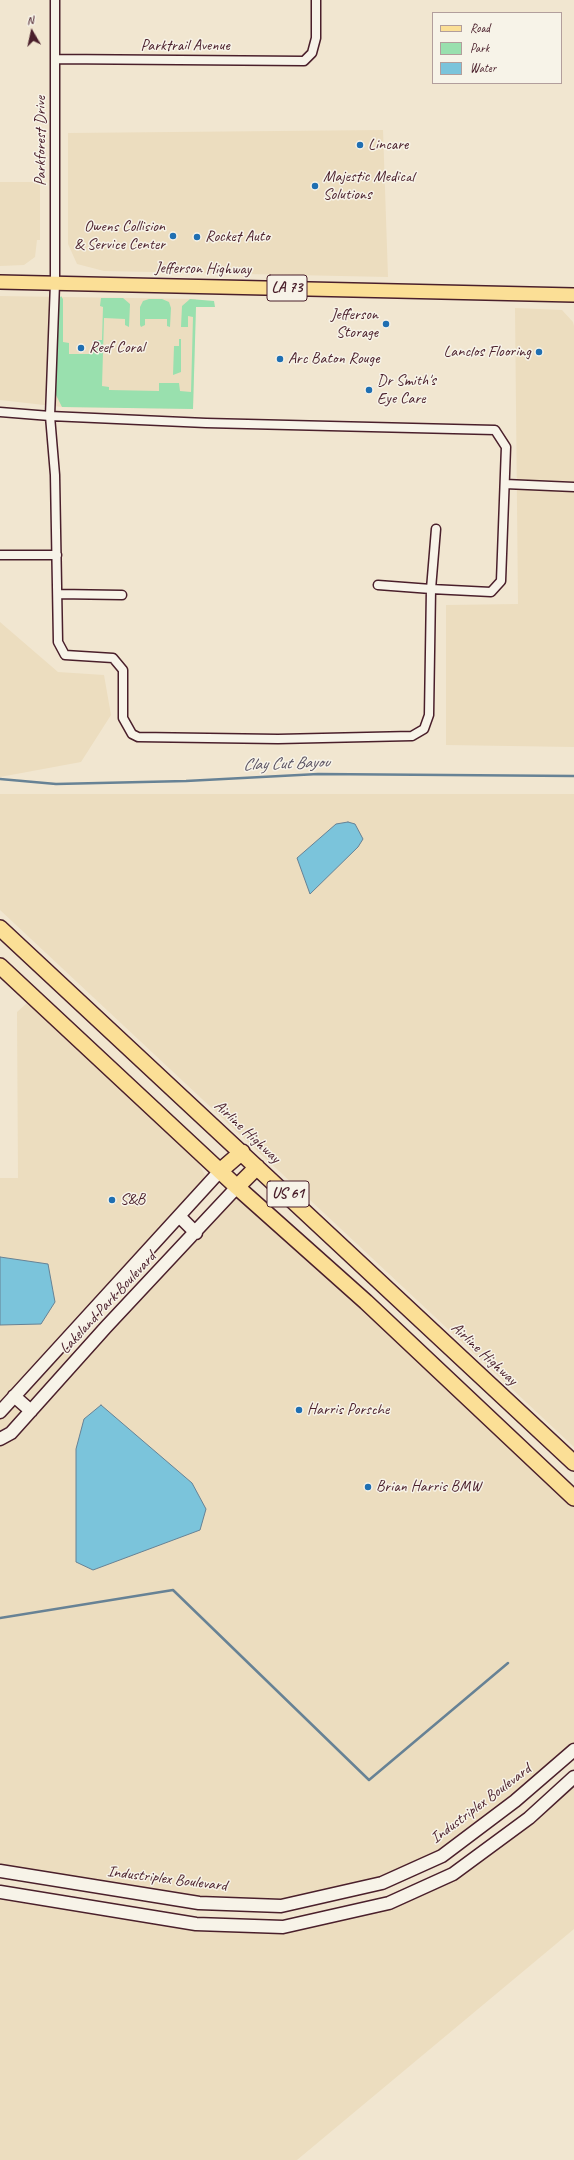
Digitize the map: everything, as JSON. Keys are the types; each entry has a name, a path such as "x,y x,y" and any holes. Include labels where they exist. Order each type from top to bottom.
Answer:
{"highway":[{"name":"Airline Highway","path":"0,928 574,1463"},
{"name":"US 61","path":"0,966 237,1187 325,1265 574,1498"},
{"path":"220,1171 242,1152"},
{"path":"237,1187 258,1167"},
{"path":"325,1265 345,1248"}],"main road":[{"name":"Jefferson Highway","path":"0,282 574,295"}],"street":[{"name":"Parkforest Drive","path":"55,0 55,283 50,416 55,475 58,642 65,655 113,658 123,670 122,718 134,736 278,739 412,736 424,729 429,715 431,589"},
{"name":"Parktrail Avenue","path":"55,60 304,61 312,53 316,38 316,0"},
{"path":"0,412 50,416 206,423 495,430 506,447 501,581 491,592 378,585"},
{"path":"505,484 574,487"},
{"path":"431,589 436,529"},
{"path":"0,555 57,555"},
{"path":"58,594 122,595"},
{"name":"Lakeland Park Boulevard","path":"0,1412 220,1171"},
{"name":"Lakeland Park Boulevard","path":"0,1439 11,1433 106,1327 196,1233 237,1187"},
{"path":"179,1216 196,1233"},
{"path":"145,1252 160,1269"},
{"path":"90,1312 106,1327"},
{"path":"14,1396 31,1411"},
{"name":"Industriplex Boulevard","path":"0,1870 199,1903 281,1906 382,1883 442,1856 515,1801 574,1750"},
{"path":"0,1892 196,1924 283,1927 389,1903 453,1874 529,1818 574,1777"}],"shaded area":[{"path":"383,130 388,277 104,271 77,264 68,244 68,133"},
{"path":"0,182 40,182 40,240 37,240 35,257 24,265 0,266"},
{"path":"0,296 196,299 193,409 62,407 0,400"},
{"path":"515,308 562,310 573,322 574,326 574,747 446,745 446,605 518,604"},
{"path":"0,622 58,672 104,675 111,715 81,762 0,777"},
{"path":"0,794 574,794 574,1447 0,910"},
{"path":"27,1003 198,1162 205,1175 200,1186 57,1339 78,1359 237,1187 574,1503 574,1750 442,1856 382,1883 296,1902 199,1903 0,1871 0,1178 18,1178 17,1012"},
{"path":"574,1777 574,1929 297,2160 0,2160 0,1892 196,1924 283,1927 389,1903 453,1874"}],"green space":[{"path":"61,296 63,299 63,342 69,343 69,354 93,354 93,340 102,340 103,307 100,306 101,298 123,298 130,304 129,327 125,325 125,319 104,318 102,386 109,387 109,390 159,391 159,383 179,383 180,391 191,392 193,317 188,316 188,327 181,327 182,306 190,299 214,301 215,307 196,307 193,409 62,407 56,395 55,342 58,327 59,299"},
{"path":"149,299 162,299 169,302 171,308 170,327 167,326 167,319 145,319 145,325 141,327 140,307 143,301"},
{"path":"179,339 181,339 181,372 173,375 174,346 179,346"}],"water":[{"path":"348,822 355,824 363,839 358,847 310,894 297,858 336,824"},
{"path":"0,1257 48,1264 55,1302 41,1324 0,1325"},
{"path":"101,1405 192,1483 206,1509 200,1530 93,1570 76,1562 76,1449 84,1419"}],"waterway":[{"name":"Clay Cut Bayou","path":"0,779 56,784 186,781 318,774 574,776"},
{"path":"0,1618 173,1590 369,1780 508,1663"}],"place":[{"name":"Lincare","path":"360,145"},
{"name":"Majestic Medical Solutions","path":"315,186"},
{"name":"Owens Collision & Service Center","path":"173,236"},
{"name":"Rocket Auto","path":"197,237"},
{"name":"Jefferson Storage","path":"386,324"},
{"name":"Reef Coral","path":"81,348"},
{"name":"Lanclos Flooring","path":"539,352"},
{"name":"Arc Baton Rouge","path":"280,359"},
{"name":"Dr Smith's Eye Care","path":"369,390"},
{"name":"S&B","path":"112,1200"},
{"name":"Harris Porsche","path":"299,1410"},
{"name":"Brian Harris BMW","path":"368,1487"}]}
